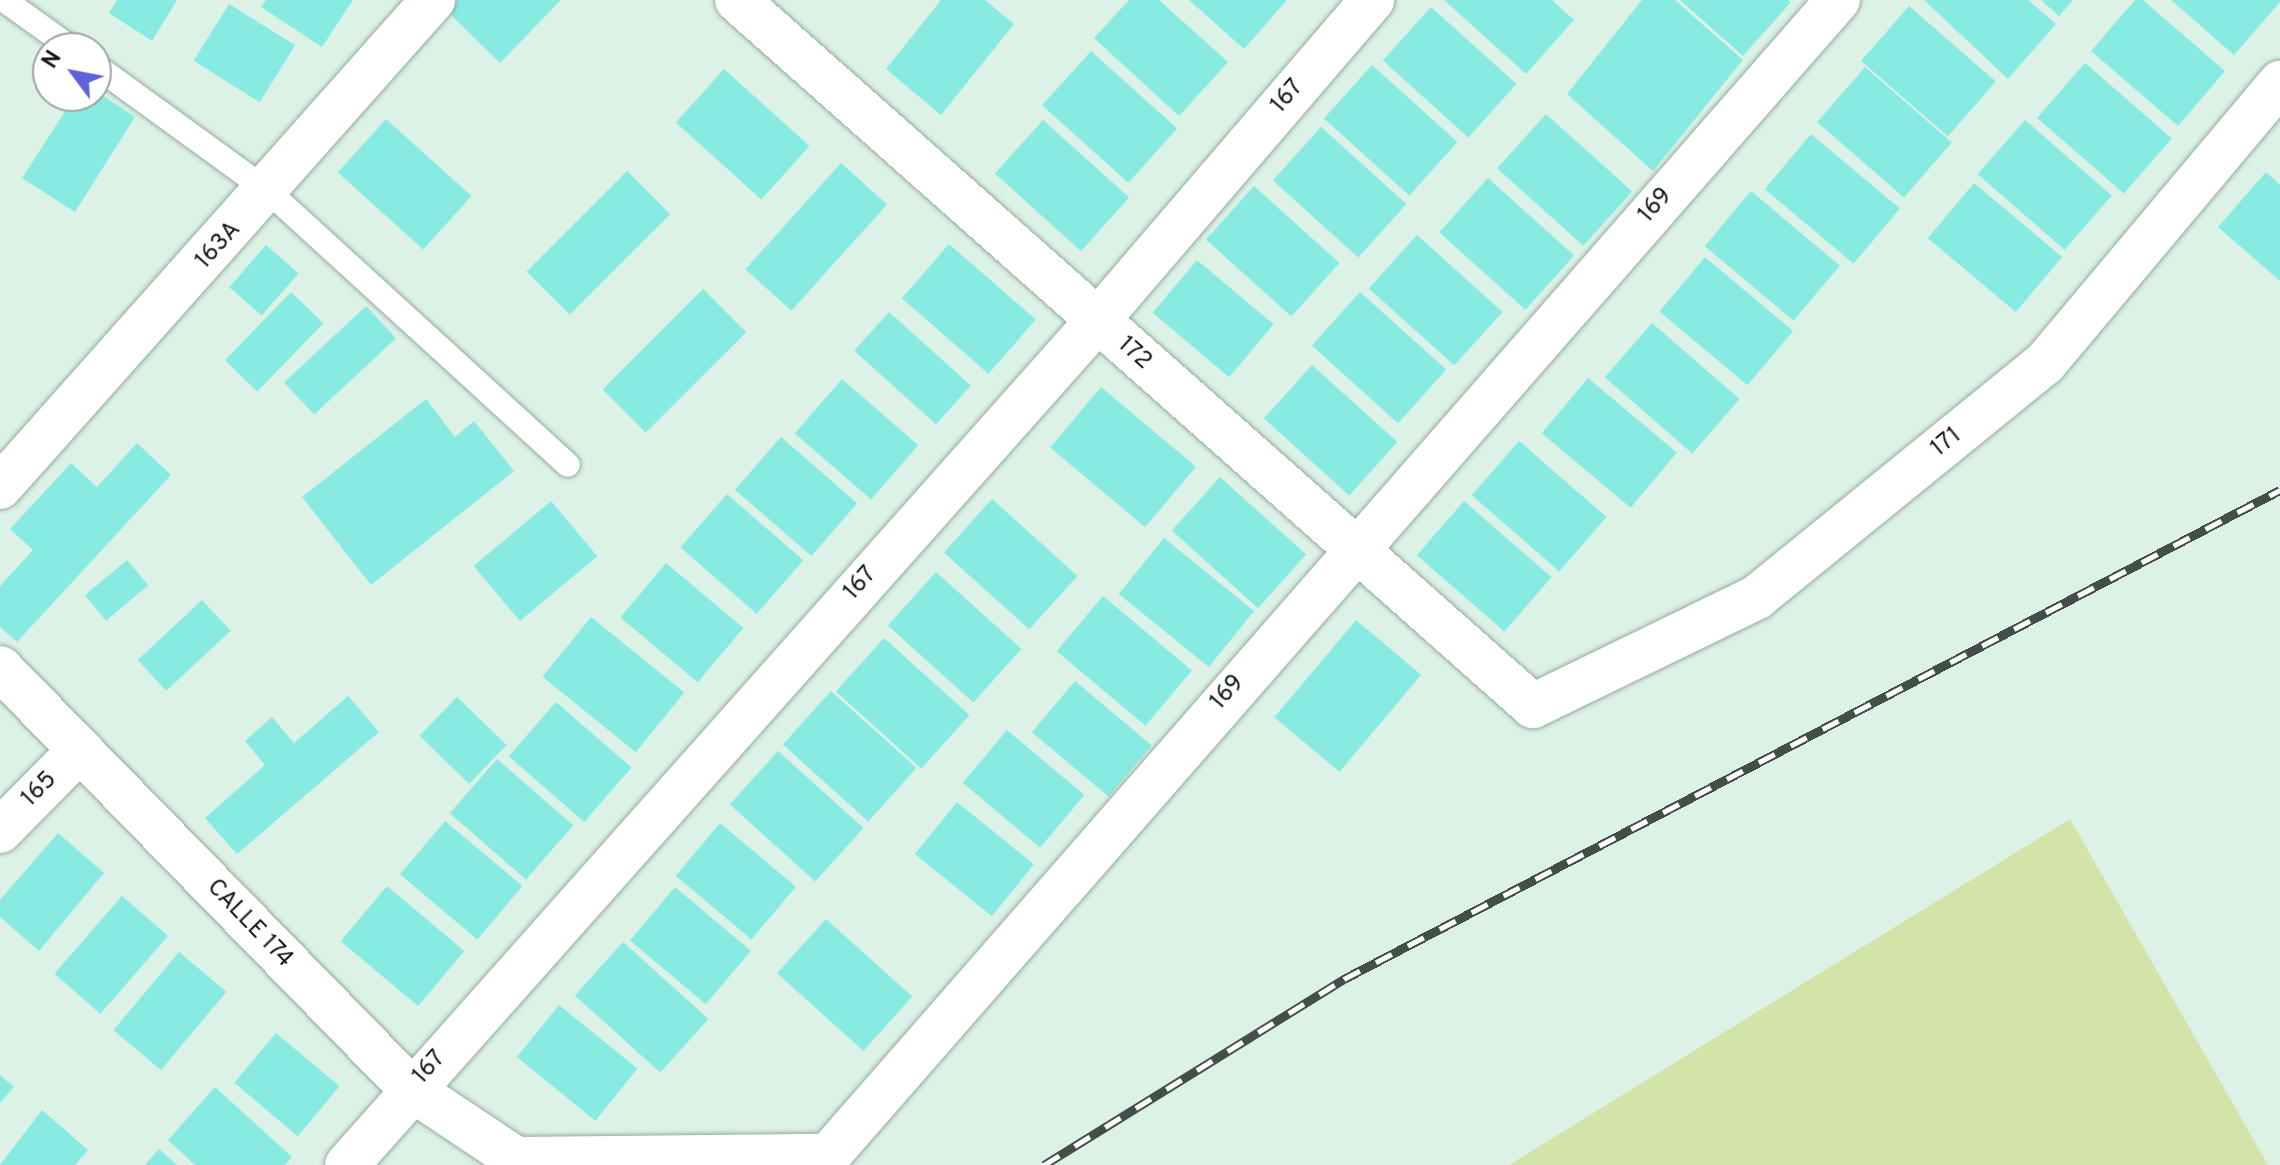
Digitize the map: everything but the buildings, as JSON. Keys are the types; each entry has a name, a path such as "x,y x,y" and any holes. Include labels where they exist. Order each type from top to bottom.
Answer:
{"street":[{"name":"163A","path":"0,487 268,191 433,0"},
{"name":"167","path":"347,1165 411,1089 1097,321 1372,0"},
{"name":"169","path":"516,1159 828,1156 1353,550 1838,0"},
{"name":"172","path":"743,2 1353,550 1533,706"},
{"name":"171","path":"1533,706 1757,597 2045,363 2280,83"},
{"name":"CALLE 174","path":"0,668 411,1089 516,1159"},
{"name":"165","path":"0,831 80,750"}],"lane":[{"path":"4,0 49,32"},
{"path":"112,78 268,191 568,465"}],"green space":[{"path":"2070,819 2268,1165 1509,1165"}],"railway":[{"path":"1044,1165 1344,979 2280,490"}]}
